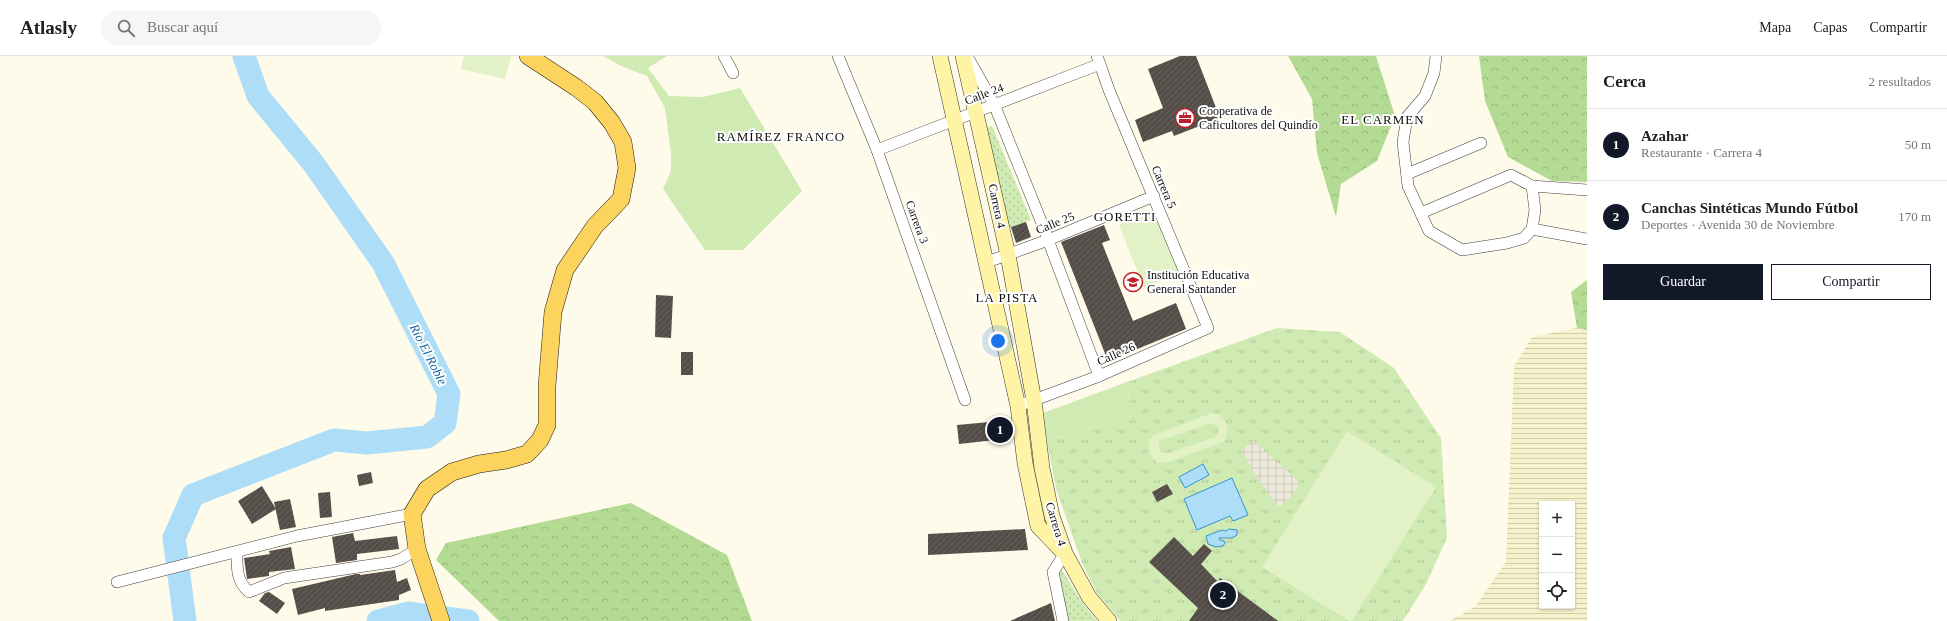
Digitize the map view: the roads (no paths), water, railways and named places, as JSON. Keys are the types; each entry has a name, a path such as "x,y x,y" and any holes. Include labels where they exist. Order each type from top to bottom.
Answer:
{"main road":[{"path":"441,621 416,550 412,514 427,489 452,472 479,464 506,460 527,454 540,440 547,425 547,386 553,312 565,270 595,226 621,199 627,168 623,142 612,123 589,97 528,56"},
{"name":"Carrera 4","path":"940,56 1018,406 1025,463 1038,526 1065,553"},
{"name":"Carrera 4","path":"963,56 1008,255 1034,402 1042,468 1052,516 1065,553"},
{"path":"1065,553 1088,596 1109,621"}],"street":[{"path":"724,56 733,73"},
{"name":"Carrera 3","path":"838,56 877,150 965,400"},
{"path":"967,56 994,104 1048,240 1099,376"},
{"path":"1436,56 1434,73 1425,96 1407,117 1403,142 1408,186 1430,231 1462,250 1507,243 1524,238 1532,229 1535,210 1532,186"},
{"name":"Calle 24","path":"877,150 955,120 1099,60"},
{"name":"Carrera 5","path":"1099,60 1109,90 1208,328"},
{"path":"1407,174 1481,143"},
{"path":"1421,213 1511,175 1532,186 1587,190"},
{"name":"Calle 25","path":"987,262 1048,240 1154,196"},
{"path":"1532,229 1587,239"},
{"name":"Calle 26","path":"1018,406 1034,402 1099,376 1208,328"},
{"path":"117,582 150,572 210,559 297,536 412,514"},
{"path":"237,552 237,572 242,586 249,592 284,578 392,562 402,559 416,550"},
{"path":"1063,621 1053,572 1065,553"}],"water":[{"path":"1203,464 1209,475 1185,488 1179,477"},
{"path":"1232,478 1248,515 1233,521 1230,516 1197,530 1184,499"},
{"path":"1229,529 1237,530 1237,535 1232,538 1219,538 1225,543 1223,546 1216,547 1208,544 1206,536"}],"waterway":[{"name":"Río El Roble","path":"185,621 174,538 193,495 334,440 367,443 427,437 445,423 449,394 383,263 313,163 258,96 244,56"},
{"name":"Río El Roble","path":"378,621 408,613 468,621"}],"place":[{"name":"Cooperativa de Caficultores del Quindío","path":"1185,118"},
{"name":"Institución Educativa General Santander","path":"1133,282"},
{"name":"Azahar","path":"1000,430"},
{"name":"Canchas Sintéticas Mundo Fútbol","path":"1223,595"}],"district":[{"name":"EL CARMEN","path":"1383,119"},
{"name":"RAMÍREZ FRANCO","path":"781,136"},
{"name":"GORETTI","path":"1125,216"},
{"name":"LA PISTA","path":"1007,297"}]}
